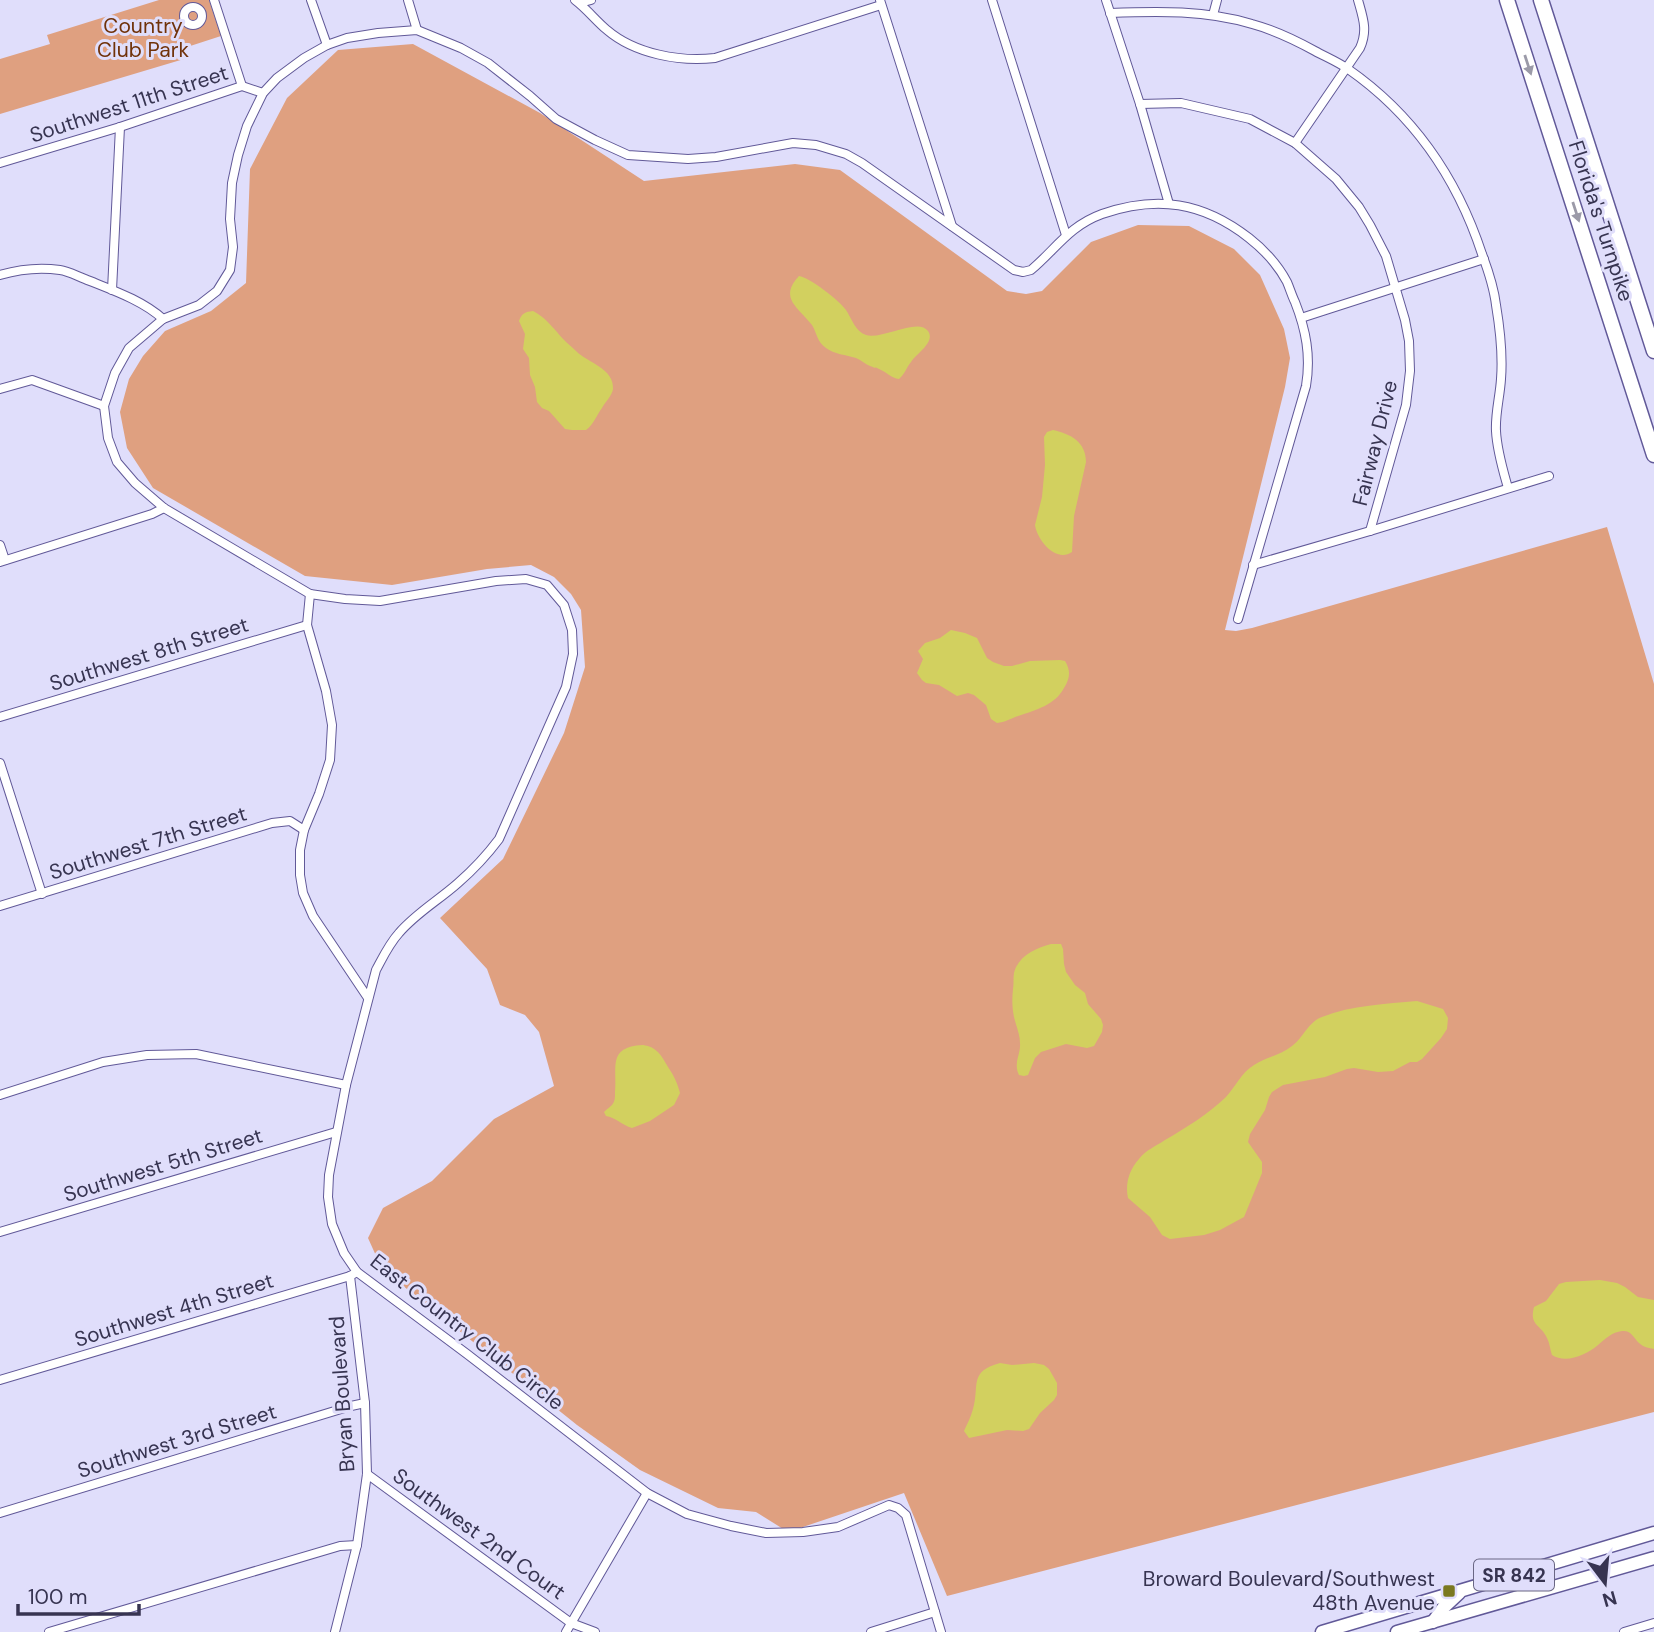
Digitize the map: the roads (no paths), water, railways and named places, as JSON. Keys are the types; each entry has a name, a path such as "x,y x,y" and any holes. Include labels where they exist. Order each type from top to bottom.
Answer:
{"highway":[{"name":"Florida's Turnpike","path":"1507,0 1654,454"},
{"name":"Florida's Turnpike","path":"1541,0 1654,351"}],"main road":[{"name":"SR 842","path":"1322,1632 1654,1534"},
{"name":"SR 842","path":"1400,1631 1435,1627 1654,1558"},
{"path":"1435,1627 1443,1608 1462,1590"},
{"path":"1400,1631 1415,1619 1426,1601"}],"street":[{"path":"311,0 327,45"},
{"path":"408,0 417,30"},
{"path":"577,2 591,0"},
{"path":"992,0 1066,235"},
{"path":"1106,0 1169,204"},
{"path":"1213,15 1217,0"},
{"path":"1295,143 1364,39 1366,27 1357,0"},
{"path":"577,2 608,32 640,50 696,60 715,58 881,3 951,226"},
{"path":"201,13 216,4 242,86"},
{"path":"1111,13 1166,11 1213,15 1252,24 1293,39 1346,68 1389,102 1429,148 1464,206 1484,259 1496,302 1502,351 1497,446 1508,488"},
{"path":"263,93 277,78 327,45 347,38 417,30 461,48 488,63 556,119 628,155 688,159 716,157 793,143 816,145 846,153 1014,270 1031,270 1079,225 1122,208 1169,204 1198,209 1230,223 1261,248 1286,280 1301,318 1309,367 1306,386 1238,619"},
{"name":"Southwest 11th Street","path":"0,163 242,86 263,93"},
{"name":"East Country Club Circle","path":"263,93 247,126 232,183 230,219 233,247 230,270 217,291 199,304 163,319 129,348 115,373 104,406 108,438 117,462 135,484 164,508 310,594 380,601 496,581 526,579 547,585 564,605 572,630 573,654 566,687 499,839 457,884 400,932 380,961 346,1085 329,1175 328,1197 332,1224 353,1274 477,1362 647,1493 687,1514 731,1527 766,1533 803,1532 838,1527 889,1505 898,1508 906,1515 935,1612"},
{"name":"Fairway Drive","path":"1140,104 1181,103 1250,119 1295,143 1336,179 1370,225 1386,256 1396,287 1409,341 1410,371 1406,405 1370,531"},
{"path":"112,290 120,127"},
{"path":"1301,318 1484,259"},
{"path":"0,275 37,268 63,270 153,309 163,319"},
{"path":"0,389 32,380 104,406"},
{"path":"1253,565 1549,476"},
{"path":"0,545 2,561 164,508"},
{"path":"310,594 307,625 326,691 332,725 330,760 304,830 300,850 300,875 303,893 313,916 368,998"},
{"name":"Southwest 8th Street","path":"0,717 307,625"},
{"path":"0,763 42,894"},
{"name":"Southwest 7th Street","path":"0,906 272,823 290,821 304,830"},
{"path":"0,1094 103,1062 159,1055 196,1054 346,1085"},
{"name":"Southwest 5th Street","path":"0,1232 336,1132"},
{"name":"Southwest 4th Street","path":"0,1380 353,1274"},
{"name":"Bryan Boulevard","path":"335,1632 357,1545 367,1474 365,1404 353,1274"},
{"name":"Southwest 3rd Street","path":"0,1513 365,1404"},
{"name":"Southwest 2nd Court","path":"367,1474 571,1623 595,1632"},
{"path":"566,1632 647,1493"},
{"path":"49,1632 340,1546 357,1545"},
{"path":"871,1632 935,1612 941,1632"},
{"path":"1624,1632 1654,1623"}],"place":[{"name":"Broward Boulevard/Southwest 48th Avenue","path":"1449,1591"}],"park label":[{"name":"Country Club Park","path":"143,38"}]}
